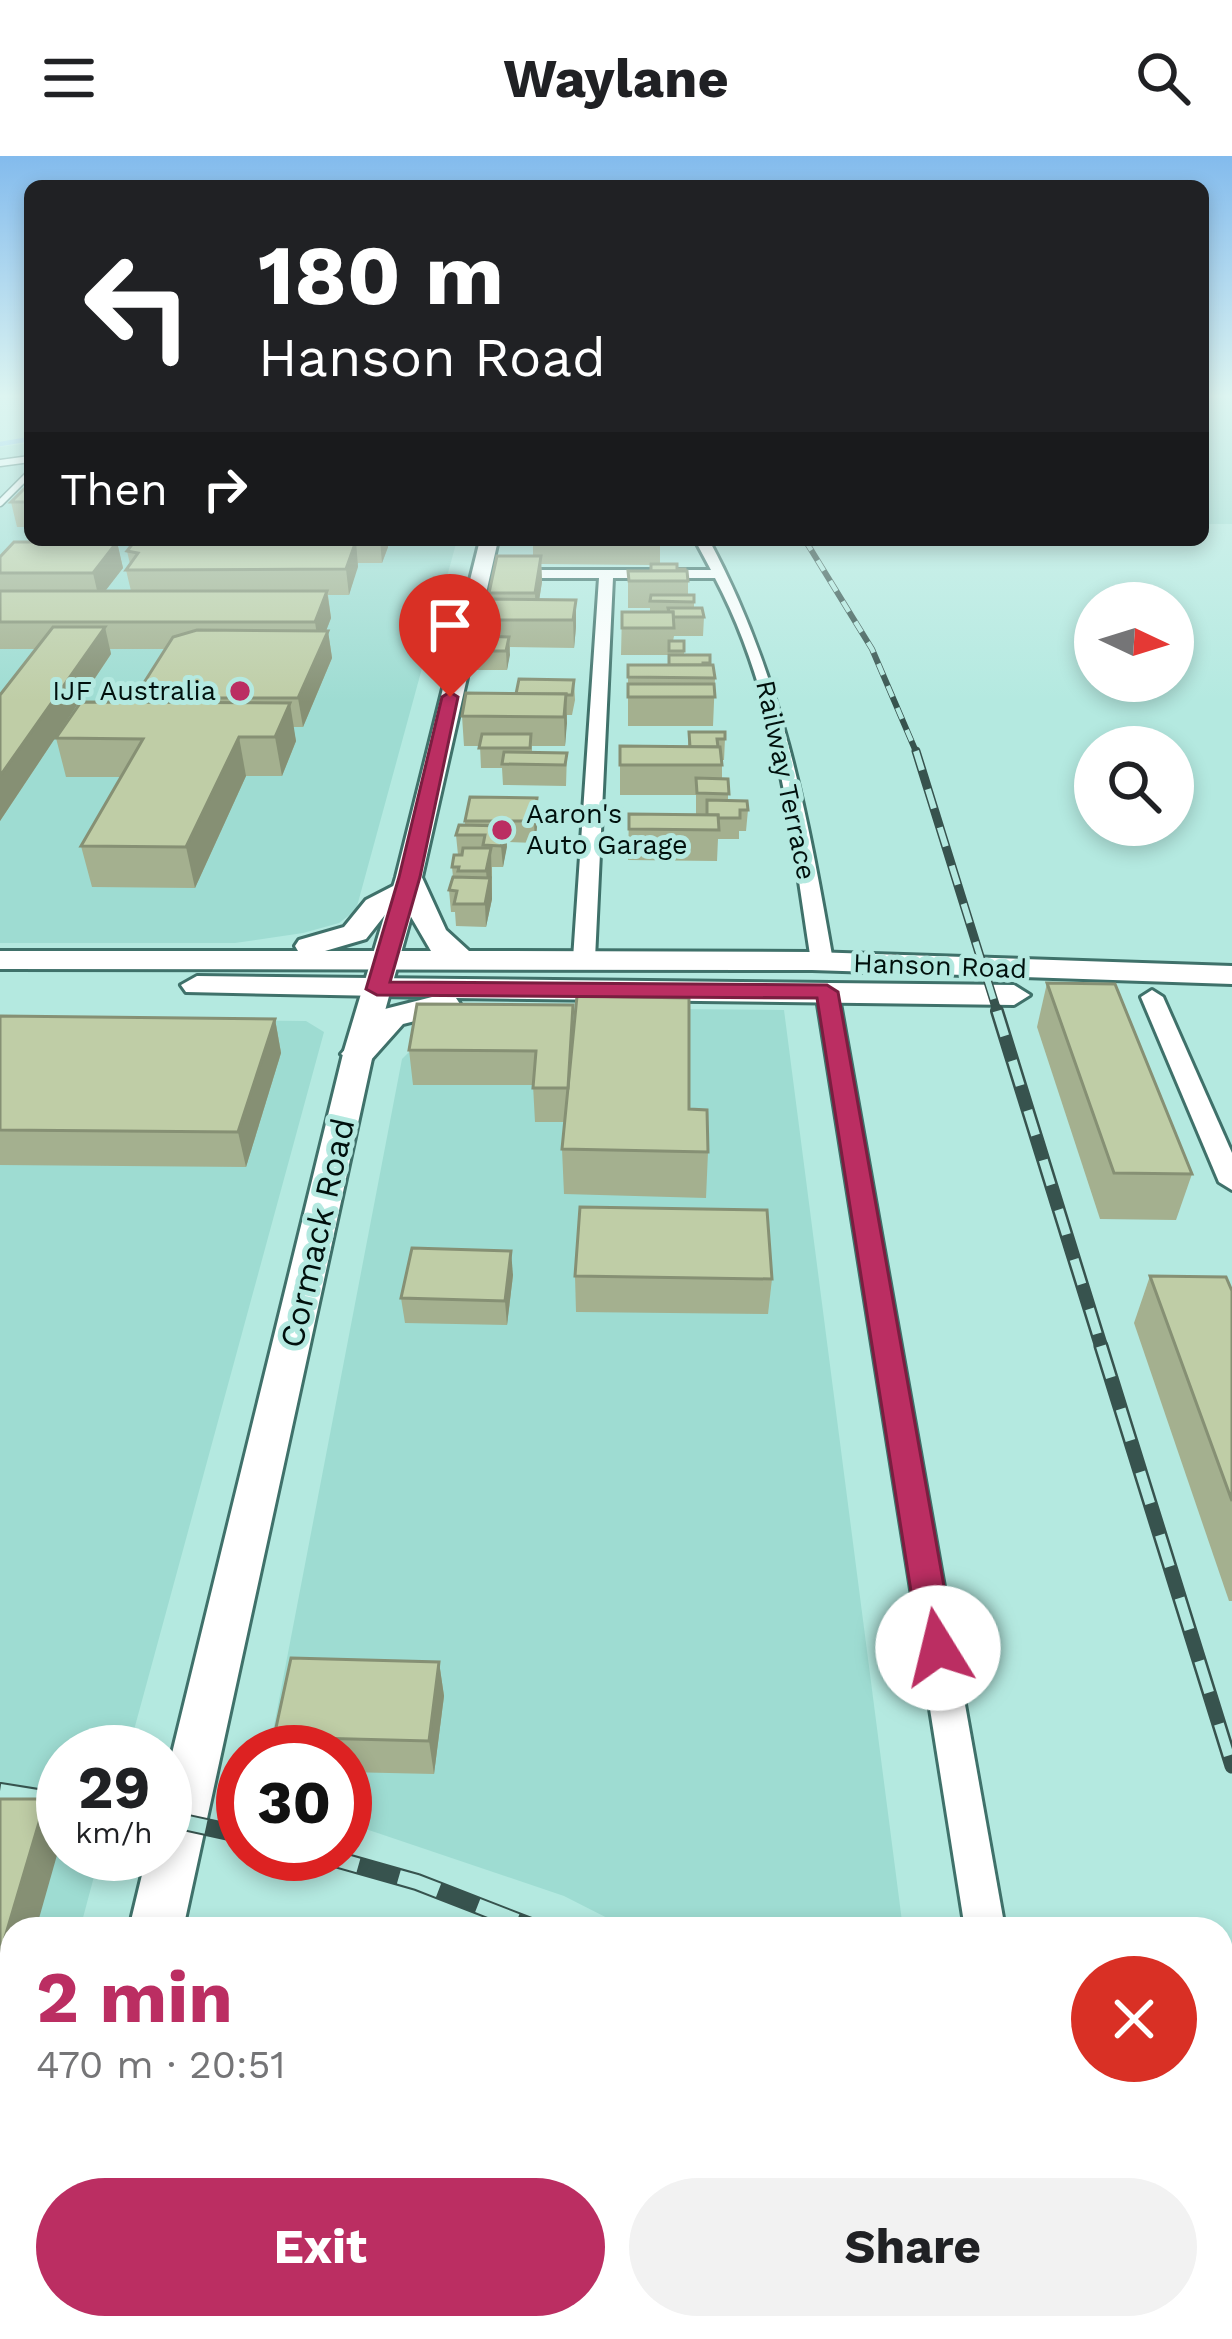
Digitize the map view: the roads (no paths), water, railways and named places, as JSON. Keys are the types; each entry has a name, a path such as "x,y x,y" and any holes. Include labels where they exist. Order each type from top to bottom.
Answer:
{"main road":[{"path":"252,959 355,933 366,925 376,906 408,883 440,943 458,958"},
{"name":"Hanson Road","path":"0,983 286,987 458,958 584,959 1232,999"},
{"name":"Hanson Road","path":"0,960 252,959 482,988 825,976 1220,975"},
{"path":"1152,997 1172,983 1220,975"},
{"path":"286,987 344,998 358,1054"},
{"path":"358,1054 392,1017 439,1006 482,988"}],"street":[{"name":"Cormack Road","path":"159,1917 358,1054 408,883 488,546"},
{"name":"Railway Terrace","path":"706,546 743,617 778,716 983,1917"},
{"path":"482,574 722,574"},
{"path":"584,959 606,574"},
{"path":"1152,997 1232,1182"}],"railway":[{"path":"809,546 872,649 917,753"},
{"path":"917,753 998,1014"},
{"path":"997,1011 1102,1349"},
{"path":"1101,1346 1232,1766"},
{"path":"0,1791 36,1797"},
{"path":"192,1824 216,1829"},
{"path":"372,1869 507,1917"}],"place":[{"name":"IJF Australia","path":"240,691"},
{"name":"Aaron's Auto Garage","path":"502,830"}]}
